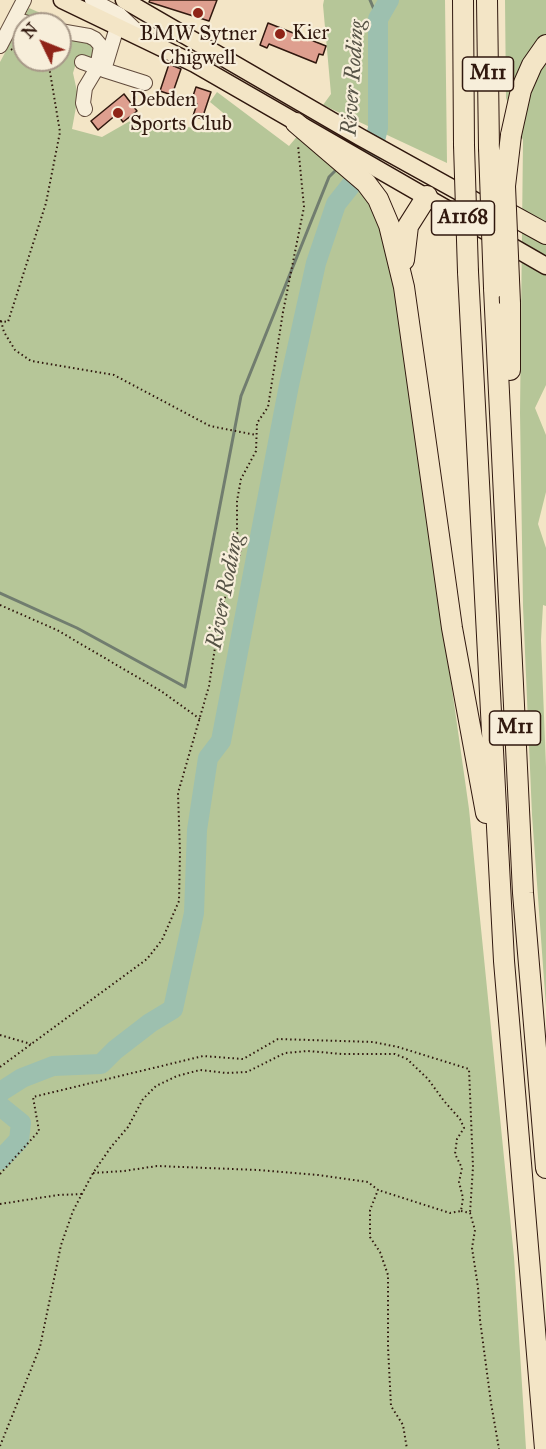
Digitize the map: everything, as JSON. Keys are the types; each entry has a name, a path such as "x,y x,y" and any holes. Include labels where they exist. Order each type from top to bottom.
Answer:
{"highway":[{"name":"M11","path":"463,0 468,272 500,889 545,1449"},
{"name":"M11","path":"487,0 494,288 523,893 546,1168"},
{"name":"M11","path":"502,475 510,385 510,303 505,186 511,135 524,84 532,65 546,45"},
{"name":"M11","path":"296,123 373,177 378,199 389,225 404,287 452,628 500,889"},
{"name":"M11","path":"404,287 405,235 427,196"},
{"path":"495,211 506,212 546,234"}],"main road":[{"path":"63,0 195,64 296,123"},
{"name":"A1168","path":"124,0 360,137 495,211 546,243"},
{"name":"A1168","path":"373,177 427,196 546,266"},
{"path":"427,196 446,184"}],"street":[{"path":"92,0 120,15 144,38"},
{"path":"1,44 12,23"},
{"path":"85,109 83,103 85,88 100,69 117,27"},
{"path":"72,33 89,36 99,43 100,69"},
{"path":"82,62 145,83"}],"path":[{"path":"50,72 60,132 46,203 8,322 0,321 4,332 15,350 31,362 114,375 210,426 255,435"},
{"path":"0,1067 147,959 162,940 179,901 178,793 209,686 221,609 241,552 237,531 237,501 241,479 256,451 257,423 268,407 283,312 304,207 296,123"},
{"path":"0,605 57,630 161,691 200,719"},
{"path":"0,1035 31,1044"},
{"path":"0,1174 39,1131 33,1097 203,1056 243,1059 278,1038 373,1042 398,1047 469,1069 473,1167 470,1213 475,1230 472,1248 480,1320 500,1449"},
{"path":"0,1446 40,1347 62,1245 73,1211 93,1173 128,1127 143,1100 156,1086 177,1076 200,1070 226,1073 247,1072 285,1053 308,1051 342,1054 395,1054 408,1059 428,1079 460,1119 464,1128 457,1139 455,1154 462,1168 459,1182 463,1198 461,1211"},
{"path":"93,1173 157,1166 318,1175 368,1182 378,1190 440,1211 470,1213"},
{"path":"378,1190 370,1209 370,1237 380,1252 388,1275 391,1406 403,1425 407,1449"},
{"path":"0,1204 58,1195 82,1194"}],"green space":[{"path":"324,0 445,0 447,163 323,105 331,94"},
{"path":"505,0 546,0 546,385 535,408 546,435 546,492 538,524 546,548 546,606 543,605 541,640 546,767 546,1007 532,815 523,606 520,413 523,140 506,98"},
{"path":"29,8 38,12 27,12"},
{"path":"83,35 94,45 101,60 77,60 73,73 78,96 72,129 102,137 130,121 163,126 204,128 233,121 210,102 217,92 289,146 300,133 376,208 396,293 469,809 514,1257 526,1449 0,1449 0,62 12,40 12,72 72,72 72,37"}],"building":[{"name":"BMW Sytner Chigwell","path":"150,0 217,0 209,21 149,2"},
{"name":"Kier","path":"268,23 326,46 323,55 319,54 316,63 269,44 267,48 260,45"},
{"path":"169,64 181,69 172,95 160,91"},
{"path":"196,87 211,92 202,119 193,116 197,104 191,102"},
{"name":"Debden Sports Club","path":"124,94 137,111 123,122 117,114 98,130 91,121"}],"waterway":[{"path":"370,0 378,19"},
{"name":"River Roding","path":"0,1092 22,1078 53,1066 101,1064 150,1023 173,1009 194,913 197,830 208,758 221,741 289,385 316,263 336,204 370,161 378,128 378,19 389,0"},
{"name":"River Roding","path":"371,135 378,128"},
{"path":"0,593 77,628 185,687 241,396 329,177 339,167"},
{"name":"River Roding","path":"0,1106 21,1123 19,1140 0,1160"}],"place":[{"name":"BMW Sytner Chigwell","path":"198,13"},
{"name":"Kier","path":"280,34"},
{"name":"Debden Sports Club","path":"118,113"}]}
